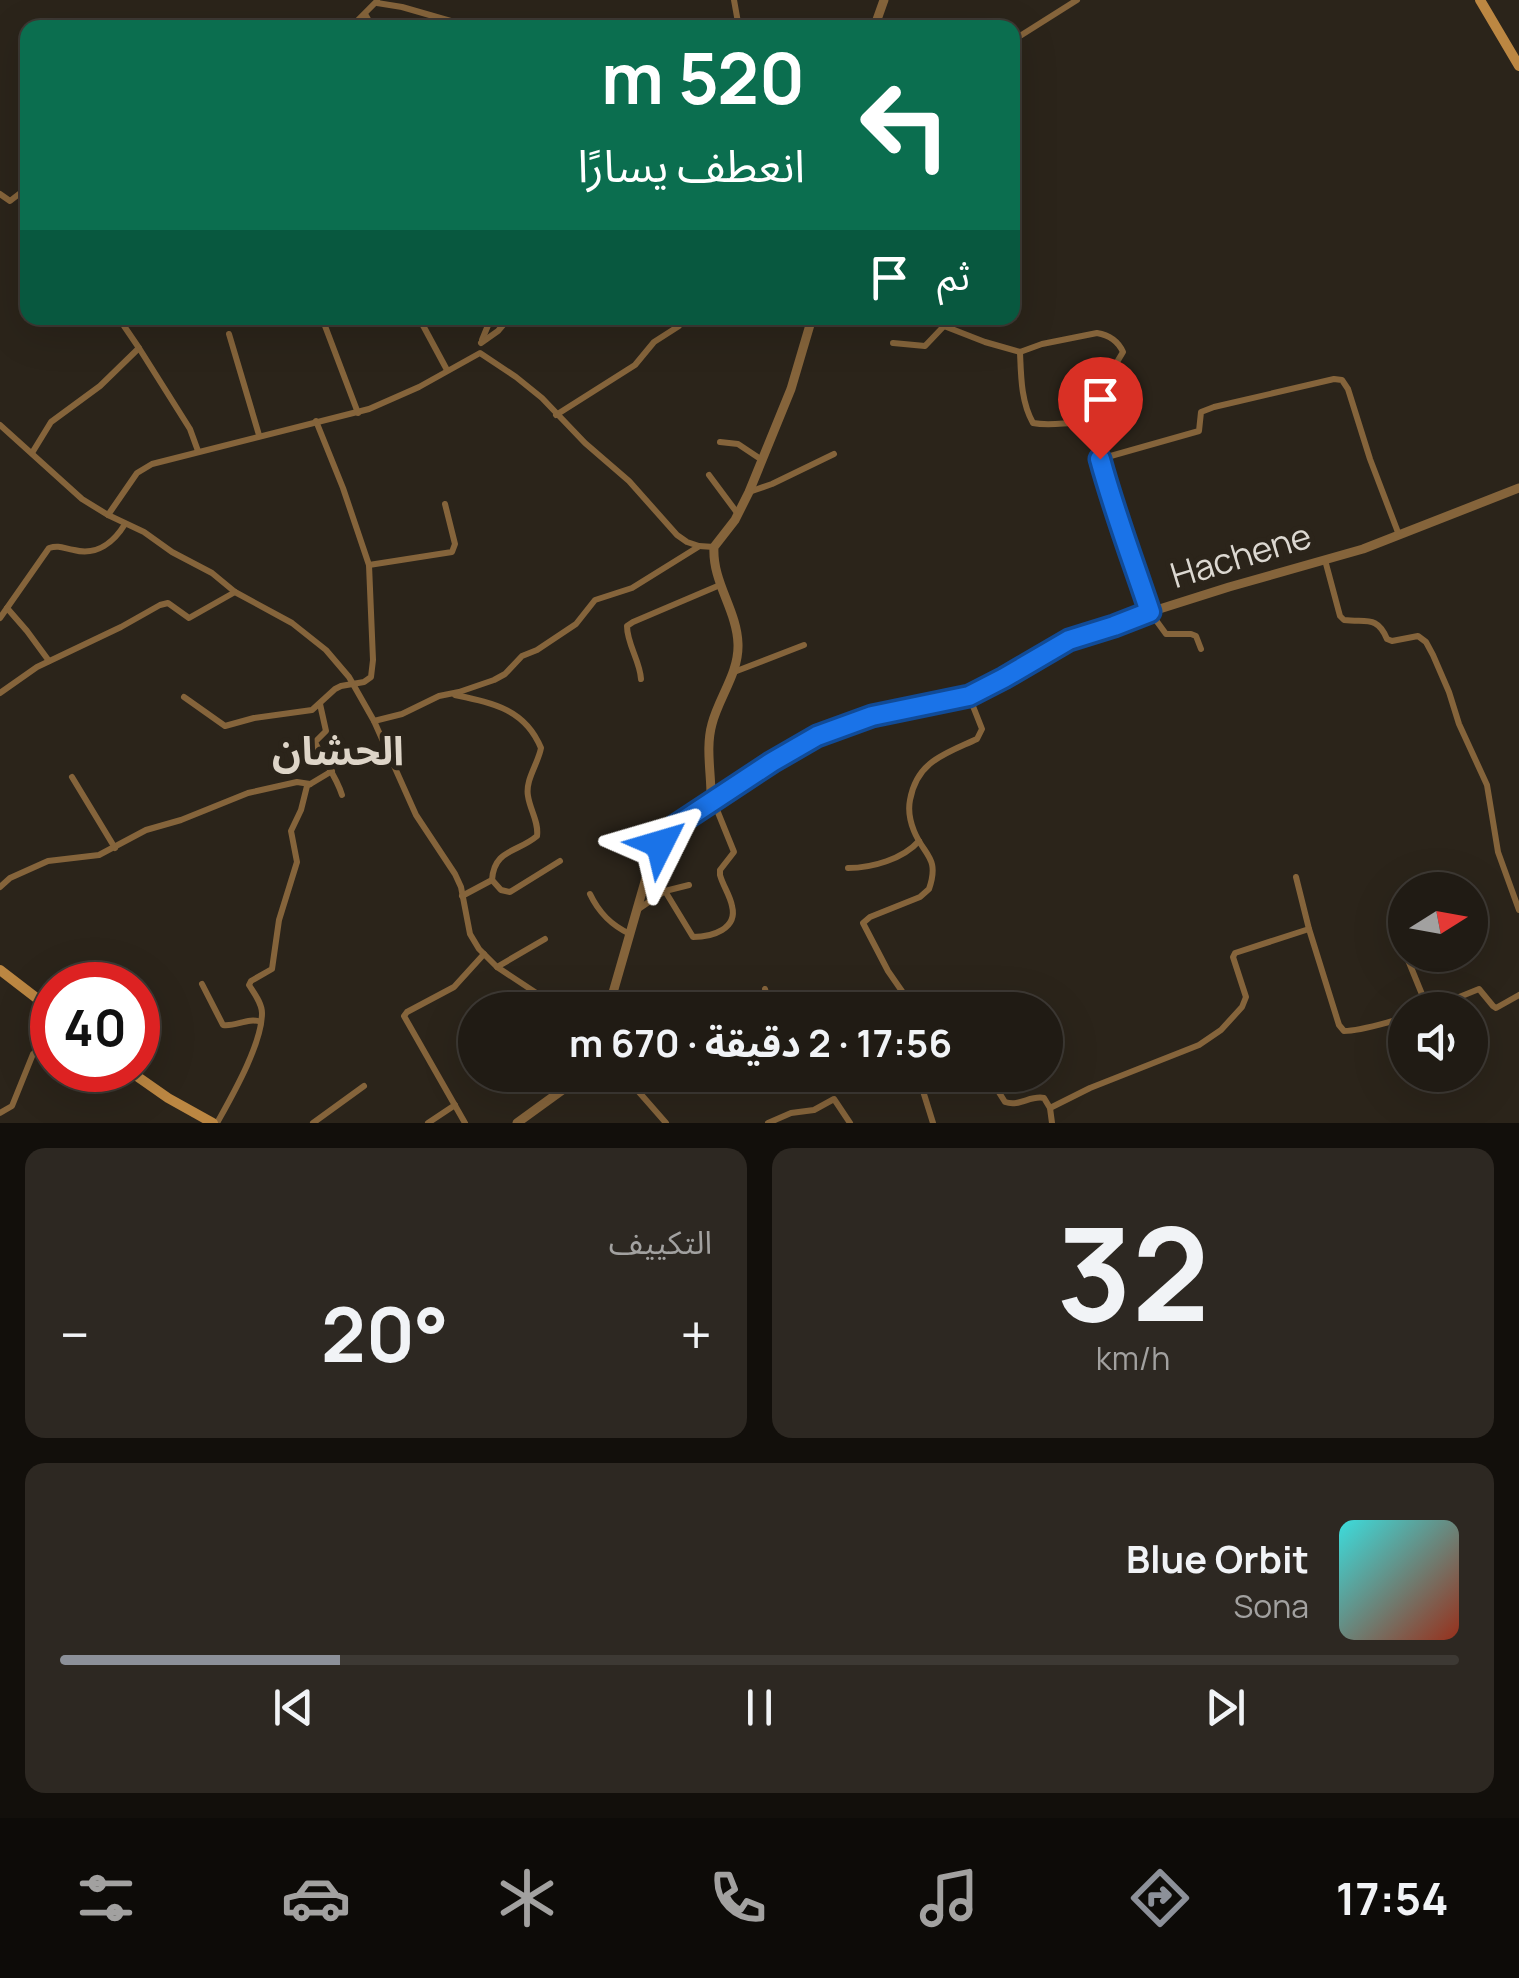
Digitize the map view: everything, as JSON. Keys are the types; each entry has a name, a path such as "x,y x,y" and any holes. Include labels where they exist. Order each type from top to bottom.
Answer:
{"main road":[{"path":"1480,0 1519,66"},
{"path":"0,970 30,993"},
{"path":"159,1092 215,1123"}],"street":[{"path":"1020,37 1076,0"},
{"path":"359,20 377,1 447,20"},
{"path":"365,14 368,20"},
{"path":"125,325 190,430 198,451"},
{"path":"325,325 358,412"},
{"path":"423,325 446,370"},
{"path":"480,352 488,325"},
{"path":"481,342 503,325"},
{"path":"556,415 635,366 654,342 679,325"},
{"path":"665,891 693,937 719,931 732,921 732,902 720,870 734,852 712,802 710,736 734,672 737,631 720,585 714,546 749,492 791,388 810,325"},
{"path":"892,344 926,346 944,326 1020,352 1097,333 1115,340 1123,352 1111,372 1096,424 1096,440 1111,500 1150,612 1166,634 1196,636 1201,649"},
{"path":"229,334 258,435"},
{"path":"32,453 51,422 100,386 140,348"},
{"path":"108,516 144,468 162,460 358,412 399,396 480,352"},
{"path":"480,352 529,388 630,481 676,534 699,546 714,546"},
{"path":"1020,352 1023,391 1033,424 1096,424"},
{"path":"1100,459 1200,431 1201,412 1214,406 1342,380 1399,535"},
{"path":"316,421 368,565 372,672 368,680 342,686 322,698 326,731 314,742 342,796"},
{"path":"0,424 63,483 108,516 144,532 235,592 292,622 337,662 374,721 416,815 456,874 470,934 497,967 535,992"},
{"path":"720,442 738,444 762,460"},
{"path":"749,492 834,454"},
{"path":"710,475 738,514"},
{"name":"Hachene","path":"613,992 648,871 660,844 675,826 791,750 834,729 891,711 969,696 1069,640 1363,549 1519,488"},
{"path":"368,565 452,552 455,544 445,504"},
{"path":"0,618 49,548 55,545 82,552 96,549 114,540 125,524"},
{"path":"374,721 500,677 522,656 576,624 595,600 632,588 699,546"},
{"path":"1325,560 1344,620 1376,622 1386,639 1392,641 1418,636 1426,642 1487,785 1498,852 1519,910"},
{"path":"641,679 628,626 720,585"},
{"path":"0,693 48,662 163,603 189,618 235,592"},
{"path":"7,608 48,662"},
{"path":"734,672 804,644"},
{"path":"449,694 476,698 514,712 527,724 541,748 528,786 537,836 499,858 492,870 492,880 501,890 510,892 560,861"},
{"path":"184,696 222,726 312,710 320,704"},
{"path":"902,992 863,922 930,889 932,865 914,830 909,806 921,771 933,760 981,734 969,696"},
{"path":"215,1123 244,1074 261,1022 262,1009 250,983 272,969 279,920 298,862 291,832 306,789 332,771"},
{"path":"72,776 115,848"},
{"path":"0,887 10,878 48,861 99,855 146,830 248,792 297,782 310,784"},
{"path":"848,868 864,868 898,856 920,841"},
{"path":"1296,876 1334,1012 1344,1031 1388,1022"},
{"path":"462,896 492,880"},
{"path":"636,911 665,891 689,885"},
{"path":"590,894 603,916 630,934"},
{"path":"1050,1108 1206,1041 1242,1008 1246,997 1235,966 1236,953 1309,929"},
{"path":"497,967 546,939"},
{"path":"465,1123 404,1016 454,987 484,954"},
{"path":"202,984 223,1025 261,1022"},
{"path":"1488,1000 1496,1008 1519,995"},
{"path":"0,1113 12,1106 30,1059"},
{"path":"312,1123 364,1086"},
{"path":"517,1123 560,1092"},
{"path":"639,1092 666,1123"},
{"path":"924,1092 933,1123"},
{"path":"999,1092 1005,1102 1020,1104 1041,1096 1050,1108 1052,1123"},
{"path":"768,1123 791,1113 814,1110 834,1099 850,1123"},
{"path":"428,1123 455,1105"}],"district":[{"name":"الحشان","path":"338,751"}],"route":[{"path":"660,844 675,826 817,736 872,716 969,696 1069,640 1150,612 1100,459"}]}
